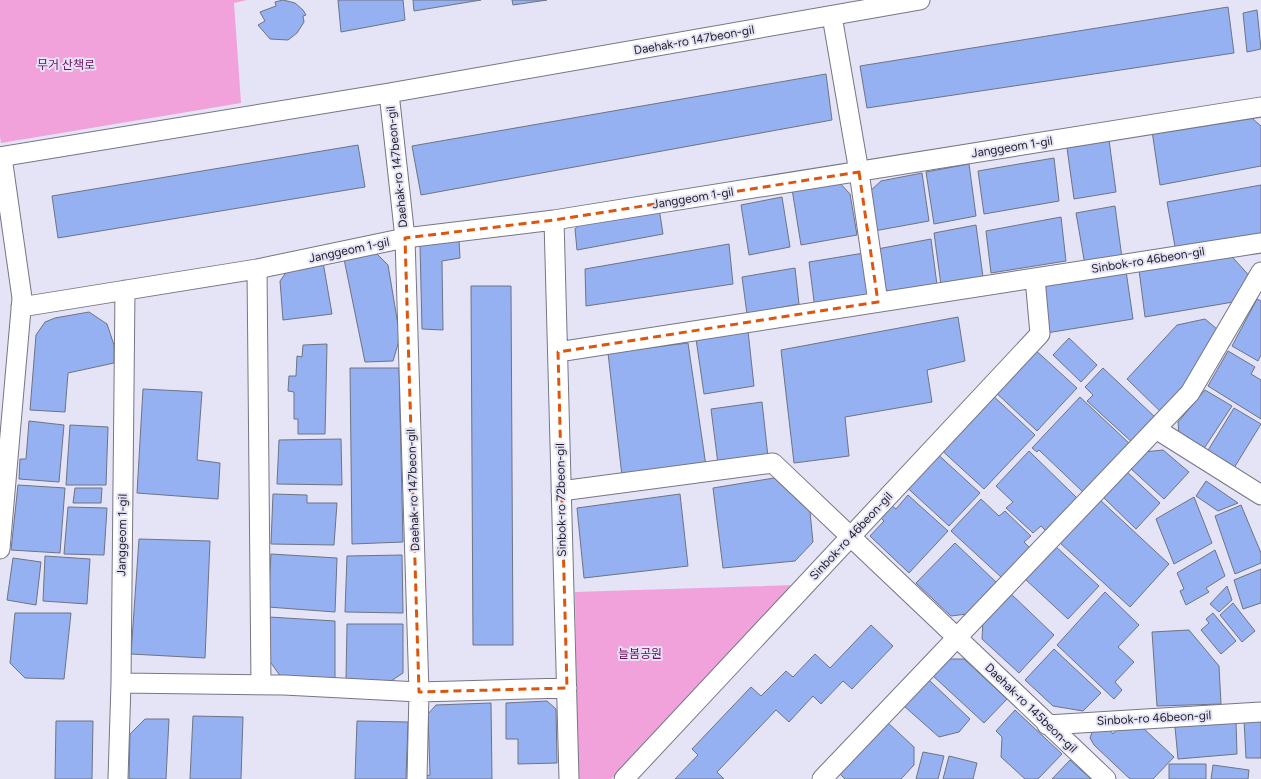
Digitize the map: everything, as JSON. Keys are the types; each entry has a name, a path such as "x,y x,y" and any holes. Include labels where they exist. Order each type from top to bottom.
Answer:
{"street":[{"name":"Daehak-ro 147beon-gil","path":"417,779 419,692 405,238 389,93 920,0"},
{"path":"832,16 859,172 878,302"},
{"path":"0,550 22,298 1,157 389,93"},
{"name":"Janggeom 1-gil","path":"21,307 257,269 405,238 554,220 1261,107"},
{"name":"Sinbok-ro 72beon-gil","path":"554,220 569,779"},
{"name":"Sinbok-ro 46beon-gil","path":"558,352 1261,243"},
{"path":"257,269 261,685"},
{"path":"825,778 956,638 1190,393 1261,272"},
{"name":"Sinbok-ro 46beon-gil","path":"624,779 1040,334 1035,278"},
{"name":"Janggeom 1-gil","path":"118,779 121,683 124,290"},
{"path":"1156,429 1261,495"},
{"name":"Daehak-ro 145beon-gil","path":"561,491 773,463 1047,725 1106,779"},
{"path":"121,683 261,685 419,692 566,688"},
{"name":"Sinbok-ro 46beon-gil","path":"1047,725 1261,712"}],"highlighted area":[{"path":"859,172 878,302 558,352 567,688 419,692 405,238 554,220"}],"green space":[{"name":"무거 산책로","path":"0,0 247,0 234,3 241,103 1,143"},
{"name":"늘봄공원","path":"797,585 611,779 578,779 575,592"}],"building":[{"path":"283,0 295,3 303,10 306,15 303,16 304,22 297,33 288,40 270,39 258,25 265,21 260,12 276,6 275,2"},
{"path":"338,0 403,0 405,20 341,32"},
{"path":"413,0 481,0 414,11"},
{"path":"512,0 547,0 513,5"},
{"path":"1228,7 1234,53 867,108 860,66"},
{"path":"1257,10 1261,49 1247,52 1243,13"},
{"path":"826,74 832,120 421,195 412,146"},
{"path":"1246,113 1261,126 1261,166 1160,185 1152,131"},
{"path":"1109,140 1116,192 1074,199 1067,148"},
{"path":"358,145 365,187 58,238 52,196"},
{"path":"1054,158 1059,201 984,214 978,171"},
{"path":"969,164 976,216 934,224 926,172"},
{"path":"922,173 929,221 874,231 869,192 881,181"},
{"path":"838,181 850,194 857,235 801,245 792,189"},
{"path":"1261,185 1261,238 1176,252 1167,202"},
{"path":"782,197 790,247 749,255 741,205"},
{"path":"1115,206 1122,258 1085,265 1076,213"},
{"path":"659,208 663,234 577,250 575,229 581,222"},
{"path":"1061,217 1066,261 991,273 986,231"},
{"path":"976,225 983,277 941,285 934,233"},
{"path":"931,239 937,285 891,294 877,281 872,250"},
{"path":"459,240 460,258 442,261 443,330 422,329 420,245"},
{"path":"729,244 733,284 586,306 585,269"},
{"path":"1224,248 1255,282 1245,300 1145,317 1138,262"},
{"path":"375,252 388,265 400,337 393,361 365,362 344,259"},
{"path":"864,253 869,293 861,302 815,309 809,262"},
{"path":"323,262 332,314 283,320 280,281 290,267"},
{"path":"1125,264 1133,319 1040,334 1035,278"},
{"path":"795,268 799,304 747,314 742,277"},
{"path":"471,286 511,286 513,645 473,645"},
{"path":"1257,299 1261,301 1261,355 1258,361 1232,346"},
{"path":"89,312 107,324 114,345 114,363 68,373 65,412 30,410 36,335 45,322 55,318"},
{"path":"958,317 965,361 927,370 932,402 845,417 849,456 794,463 781,350"},
{"path":"1205,319 1224,335 1167,418 1127,379 1177,325"},
{"path":"748,331 754,386 704,394 696,339"},
{"path":"1069,338 1097,365 1081,382 1053,355"},
{"path":"688,343 706,466 622,476 608,353"},
{"path":"327,344 325,434 298,434 298,419 294,419 294,392 288,391 289,376 296,376 297,356 302,357 303,345"},
{"path":"1032,347 1077,388 1037,431 992,389"},
{"path":"1228,351 1255,367 1251,374 1261,380 1261,419 1208,386"},
{"path":"350,368 399,368 403,542 352,544"},
{"path":"1103,368 1157,419 1134,444 1087,401 1093,395 1085,387"},
{"path":"143,389 202,392 197,460 220,463 218,499 137,493"},
{"path":"1205,390 1232,406 1203,450 1179,435 1178,422"},
{"path":"989,392 1035,435 984,489 937,446"},
{"path":"1080,397 1131,445 1084,493 1039,450 1037,452 1032,448"},
{"path":"762,402 768,457 718,464 711,409"},
{"path":"1234,408 1261,424 1234,468 1207,452"},
{"path":"29,421 64,425 59,482 19,479 20,459 26,459"},
{"path":"70,425 108,427 106,485 66,485"},
{"path":"341,439 342,485 277,484 279,440"},
{"path":"933,450 980,493 949,526 902,483"},
{"path":"1163,450 1189,472 1164,499 1129,467 1144,452"},
{"path":"1029,451 1078,499 1047,532 1041,526 1033,533 1006,508 1013,502 996,486"},
{"path":"1126,471 1160,503 1136,529 1102,496"},
{"path":"774,478 810,512 813,542 795,561 723,568 713,488"},
{"path":"1206,481 1238,503 1218,511 1196,496"},
{"path":"18,485 65,488 60,553 11,550"},
{"path":"75,488 102,488 101,503 73,503"},
{"path":"273,494 307,495 307,503 337,503 334,545 271,544"},
{"path":"680,494 688,566 584,578 577,508"},
{"path":"908,495 948,531 909,573 870,536 884,521 880,517 891,505 896,509"},
{"path":"1194,497 1212,543 1174,564 1156,519"},
{"path":"981,499 999,516 1005,511 1031,536 1024,542 1030,548 1001,577 951,531"},
{"path":"1099,499 1169,564 1130,607 1059,542"},
{"path":"1241,505 1261,553 1261,563 1235,574 1215,516"},
{"path":"68,507 107,508 104,555 64,554"},
{"path":"139,539 210,541 205,658 131,654"},
{"path":"955,543 996,582 967,614 951,616 916,583"},
{"path":"1055,546 1099,586 1068,619 1025,579"},
{"path":"1215,550 1225,576 1206,588 1209,592 1186,605 1180,591 1184,589 1177,573"},
{"path":"271,554 337,558 335,612 268,607"},
{"path":"402,555 403,613 345,612 347,556"},
{"path":"45,556 90,559 87,604 43,601"},
{"path":"13,558 41,562 36,605 7,600"},
{"path":"1261,569 1261,603 1243,609 1234,580"},
{"path":"1227,586 1232,600 1219,612 1210,604"},
{"path":"1009,592 1054,635 1019,673 982,639 983,620"},
{"path":"1105,592 1139,625 1118,647 1134,662 1115,682 1122,690 1114,699 1057,645"},
{"path":"1233,603 1255,631 1242,642 1220,615"},
{"path":"15,613 71,613 64,679 25,678 10,663"},
{"path":"1213,613 1236,641 1221,654 1201,630 1209,623 1206,619"},
{"path":"269,617 335,621 335,680 281,677 266,656"},
{"path":"347,624 403,624 403,673 391,681 346,679"},
{"path":"871,625 893,646 852,689 843,681 821,704 813,696 789,722 776,710 717,772 724,779 675,779 698,755 692,749 751,687 761,696 786,671 793,677 815,654 830,668"},
{"path":"1189,630 1219,666 1221,704 1157,706 1152,632"},
{"path":"1054,649 1101,693 1083,711 1053,706 1025,680"},
{"path":"947,659 964,659 1007,699 984,723 932,675"},
{"path":"929,680 970,719 959,732 939,737 904,706"},
{"path":"547,701 556,709 557,763 518,764 518,739 506,739 506,703"},
{"path":"491,703 492,779 425,779 425,776 430,775 428,714 436,705"},
{"path":"1015,710 1062,754 1038,779 1025,779 1001,757 1002,737 996,731"},
{"path":"193,716 243,717 241,779 190,779"},
{"path":"145,719 169,719 166,779 129,779 130,734"},
{"path":"1244,720 1261,720 1261,758 1246,758"},
{"path":"56,721 93,721 92,779 55,779"},
{"path":"357,721 408,722 406,779 355,779"},
{"path":"887,722 914,747 914,765 901,779 845,779 839,773"},
{"path":"1236,722 1237,754 1178,759 1175,727"},
{"path":"1120,726 1142,727 1174,757 1153,779 1130,779 1094,745 1090,738 1092,732 1096,728 1110,730 1113,734"},
{"path":"923,752 944,756 938,779 916,779"},
{"path":"949,756 977,763 973,779 943,779"},
{"path":"1070,760 1091,779 1052,779"},
{"path":"1169,764 1206,764 1206,779 1169,779"},
{"path":"1213,765 1249,770 1248,779 1211,779"}]}
